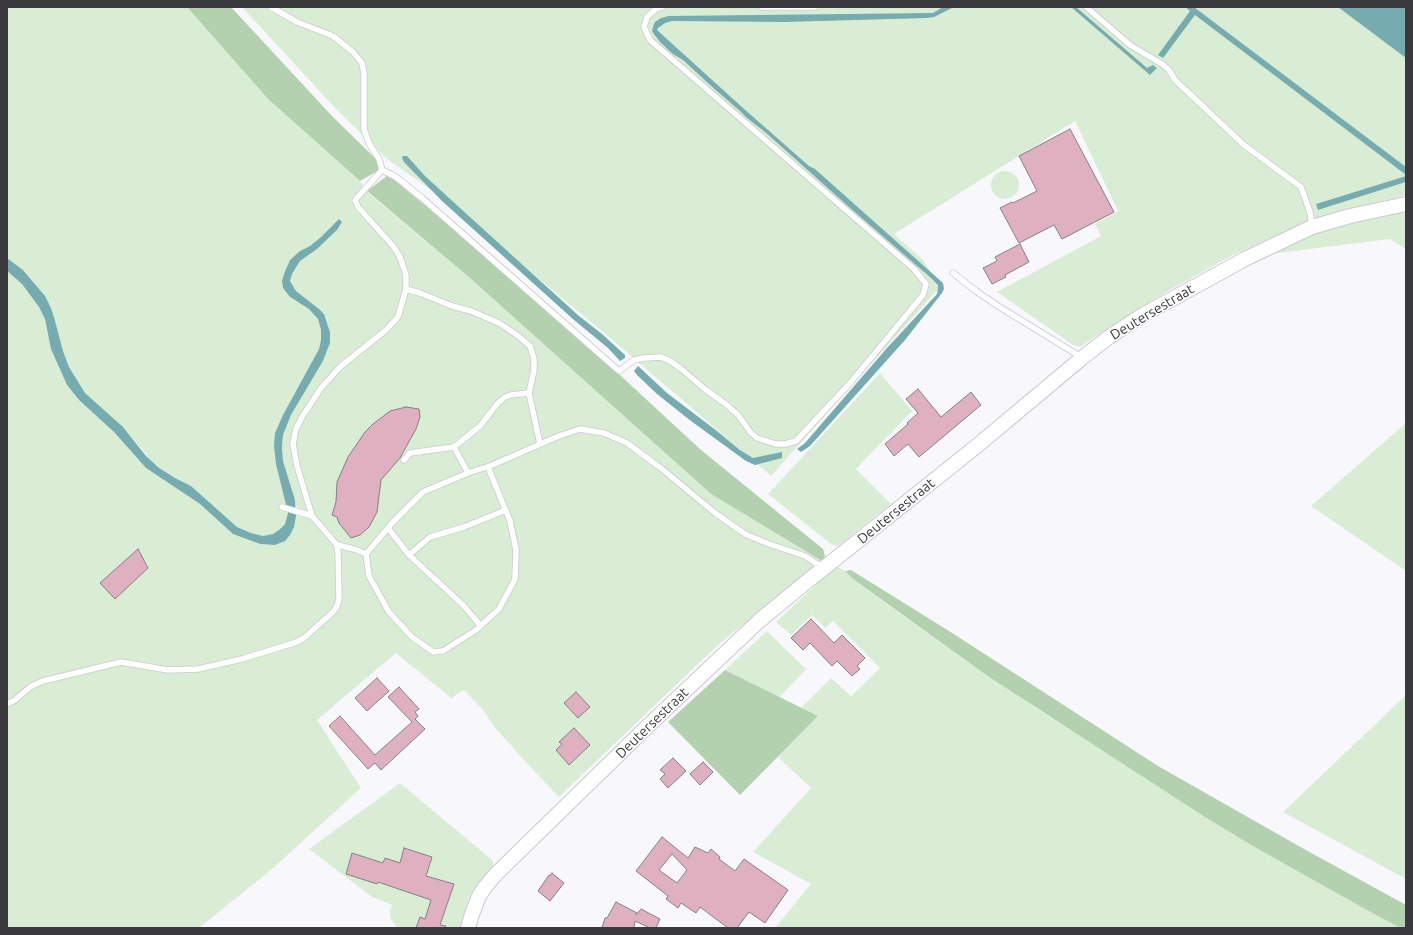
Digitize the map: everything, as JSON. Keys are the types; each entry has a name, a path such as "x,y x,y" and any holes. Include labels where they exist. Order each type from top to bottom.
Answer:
{"street":[{"name":"Deutersestraat","path":"468,928 477,901 485,887 496,874 754,626 823,568 948,469 1109,337 1141,316 1245,259 1312,227 1350,216 1406,204"}],"lane":[{"path":"271,7 297,22 333,36 359,58 364,68 364,129 369,143 379,159 382,170 396,177 422,198 619,371 634,360 639,359 661,358 670,361 727,405 738,415 757,438 776,444 785,444 796,441 851,382 924,295 926,284 909,265 650,40 644,27 647,17 657,8 662,7"},
{"path":"762,7 815,7"},
{"path":"1086,7 1130,45 1162,64 1169,70 1175,80 1244,144 1301,187 1310,212 1312,227"},
{"path":"7,704 15,700 30,687 43,681 121,662 168,670 198,669 242,658 297,642 311,633 333,612 339,599 337,545 312,516 294,454 293,444 296,429 315,396 335,372 394,322 398,317 402,306 406,290 406,275 400,257 393,246 358,207 355,200 382,170"},
{"path":"953,273 993,302 1082,358"},
{"path":"406,290 420,293 452,306 471,311 499,323 525,340 530,346 534,359 534,370 529,393 540,444"},
{"path":"404,460 410,453 454,447 480,426 498,403 505,397 529,393"},
{"path":"488,467 510,520 516,550 515,579 499,609 480,626 443,651 434,652 412,637 389,612 369,576 366,554 388,528 424,492 468,473 488,467 559,436 580,429 604,433 626,443 642,453 715,513 745,534 805,556 823,568"},
{"path":"454,447 468,473"},
{"path":"282,508 312,516"},
{"path":"409,555 430,537 464,527 506,510"},
{"path":"388,528 409,555 463,605 480,626"},
{"path":"337,545 354,549 366,554"}],"green space":[{"path":"7,7 187,7 268,99 360,181 367,192 471,279 711,494 822,561 718,645 559,797 496,729 484,711 464,690 451,698 396,653 317,720 361,788 272,869 199,928 7,928 7,271 22,284 39,307 45,319 47,331 59,367 67,385 79,400 114,432 146,468 200,504 233,534 260,544 275,545 297,508 283,461 283,435 291,415 323,361 330,343 330,332 324,315 319,309 296,291 290,281 290,297 309,309 318,319 321,330 321,340 319,349 275,433 288,513 285,524 273,534 263,536 237,527 191,486 175,478 152,462 131,436 85,393 69,367 51,308 33,281 23,270 7,258","holes":["332,225 337,230 317,249 300,261 292,274 290,281 290,260 300,251 310,246 321,237"]},
{"path":"187,7 231,7 332,116 383,166 381,169 360,181 268,99"},
{"path":"242,7 1185,7 1406,175 1316,204 1318,210 1406,182 1406,195 1312,219 1231,256 1173,288 1114,324 1080,347 1073,345 997,292 1101,236 1095,224 1118,211 1075,121 894,234 923,260 940,287 771,476 603,332 437,194 387,159 337,110"},
{"path":"1194,7 1406,7 1406,167"},
{"path":"1005,171 1015,175 1019,185 1015,195 1005,199 995,195 991,185 995,175"},
{"path":"388,175 432,211 594,351 701,450 823,549 825,556 822,561 711,494 471,279 367,191"},
{"path":"1406,208 1406,249 1390,239 1270,254 1329,227"},
{"path":"880,373 912,411 856,469 891,504 837,546 831,544 768,494"},
{"path":"1406,423 1406,571 1311,506"},
{"path":"836,566 845,571 853,579 884,602 989,677 1039,710 1258,849 1400,928 775,928 811,884 753,852 811,788 778,757 818,716 801,708 831,678 851,696 880,668 833,621 825,628 812,615 791,635 776,622"},
{"path":"851,570 949,631 1158,766 1406,905 1406,928 1400,928 1367,910 1258,849 1205,817 989,677 853,579 845,571"},
{"path":"767,631 806,669 780,697 725,670"},
{"path":"725,670 818,716 740,795 668,722"},
{"path":"1406,695 1406,879 1283,812"},
{"path":"400,783 493,862 493,866 472,892 468,900 461,928 399,928 394,924 390,917 392,905 372,897 309,849"}],"water":[{"path":"943,7 954,7 934,17 927,18 785,22 672,21 665,23 657,30 743,108 809,166 815,169 943,283 944,289 942,293 905,340 810,446 801,452 797,449 805,443 887,348 937,294 938,285 683,60 673,54 654,34 652,31 653,27 655,22 661,18 669,16 933,13"},
{"path":"1071,7 1076,7 1147,68 1153,65 1157,68 1150,75"},
{"path":"1185,7 1194,7 1406,167 1406,175 1195,15 1163,58 1158,55 1190,11"},
{"path":"1338,7 1406,7 1406,58"},
{"path":"403,156 407,156 425,176 579,316 602,334 625,355 625,358 620,361 608,348 574,320 442,201 404,162 402,158"},
{"path":"1406,176 1406,182 1318,210 1316,204"},
{"path":"339,219 342,222 337,230 317,249 300,261 292,274 290,281 296,291 324,314 330,332 330,343 323,361 291,415 283,435 283,461 295,500 296,516 294,527 290,535 285,541 275,545 260,544 233,534 200,504 146,468 114,432 79,400 67,385 51,349 45,319 39,307 22,284 7,271 7,258 23,270 45,296 51,308 69,367 85,393 123,427 146,456 158,467 191,486 237,527 263,536 273,534 280,529 285,524 288,513 276,464 274,446 275,433 283,415 319,349 321,340 321,330 318,319 309,309 290,297 283,288 282,281 290,260 300,251 310,246 321,237"},
{"path":"638,366 667,393 740,450 753,458 782,452 782,458 755,465 746,461 657,394 634,371"}],"building":[{"path":"1070,129 1114,212 1062,239 1054,225 1019,243 1000,208 1037,191 1019,156"},
{"path":"1020,244 1029,262 992,284 983,268 997,261 995,257"},
{"path":"918,389 941,417 971,392 981,405 919,457 908,444 894,456 885,444 918,413 906,399"},
{"path":"406,407 419,409 420,417 416,429 400,458 381,480 377,512 369,527 360,535 351,538 339,523 337,517 332,515 336,502 337,482 348,457 365,432 390,411"},
{"path":"138,549 148,568 115,599 100,583"},
{"path":"811,619 834,643 842,635 865,658 857,666 860,669 852,676 837,661 832,666 810,643 803,650 791,638"},
{"path":"377,678 389,691 367,711 355,698"},
{"path":"399,687 419,709 415,712 418,716 415,719 425,729 381,770 375,763 368,769 329,726 340,716 375,755 412,722 388,697"},
{"path":"576,692 590,707 578,718 564,703"},
{"path":"574,728 590,745 569,765 556,750 562,744 559,742"},
{"path":"673,758 686,771 668,788 660,779 665,774 660,770"},
{"path":"703,762 713,772 700,785 690,774"},
{"path":"662,837 688,858 695,847 708,853 711,849 720,857 719,859 735,871 744,859 788,890 765,923 749,912 737,928 728,928 700,907 696,913 681,903 678,908 666,899 668,896 636,871","holes":["672,854 687,870 677,883 659,870"]},
{"path":"404,848 432,857 426,876 454,884 440,925 446,926 445,928 416,928 420,917 425,919 431,900 378,882 377,884 346,874 352,853 383,863 385,858 400,863"},
{"path":"552,873 564,883 550,901 538,891"},
{"path":"616,902 637,913 636,915 641,909 660,919 656,928 650,928 635,921 634,928 602,928 605,918 607,918"}]}
